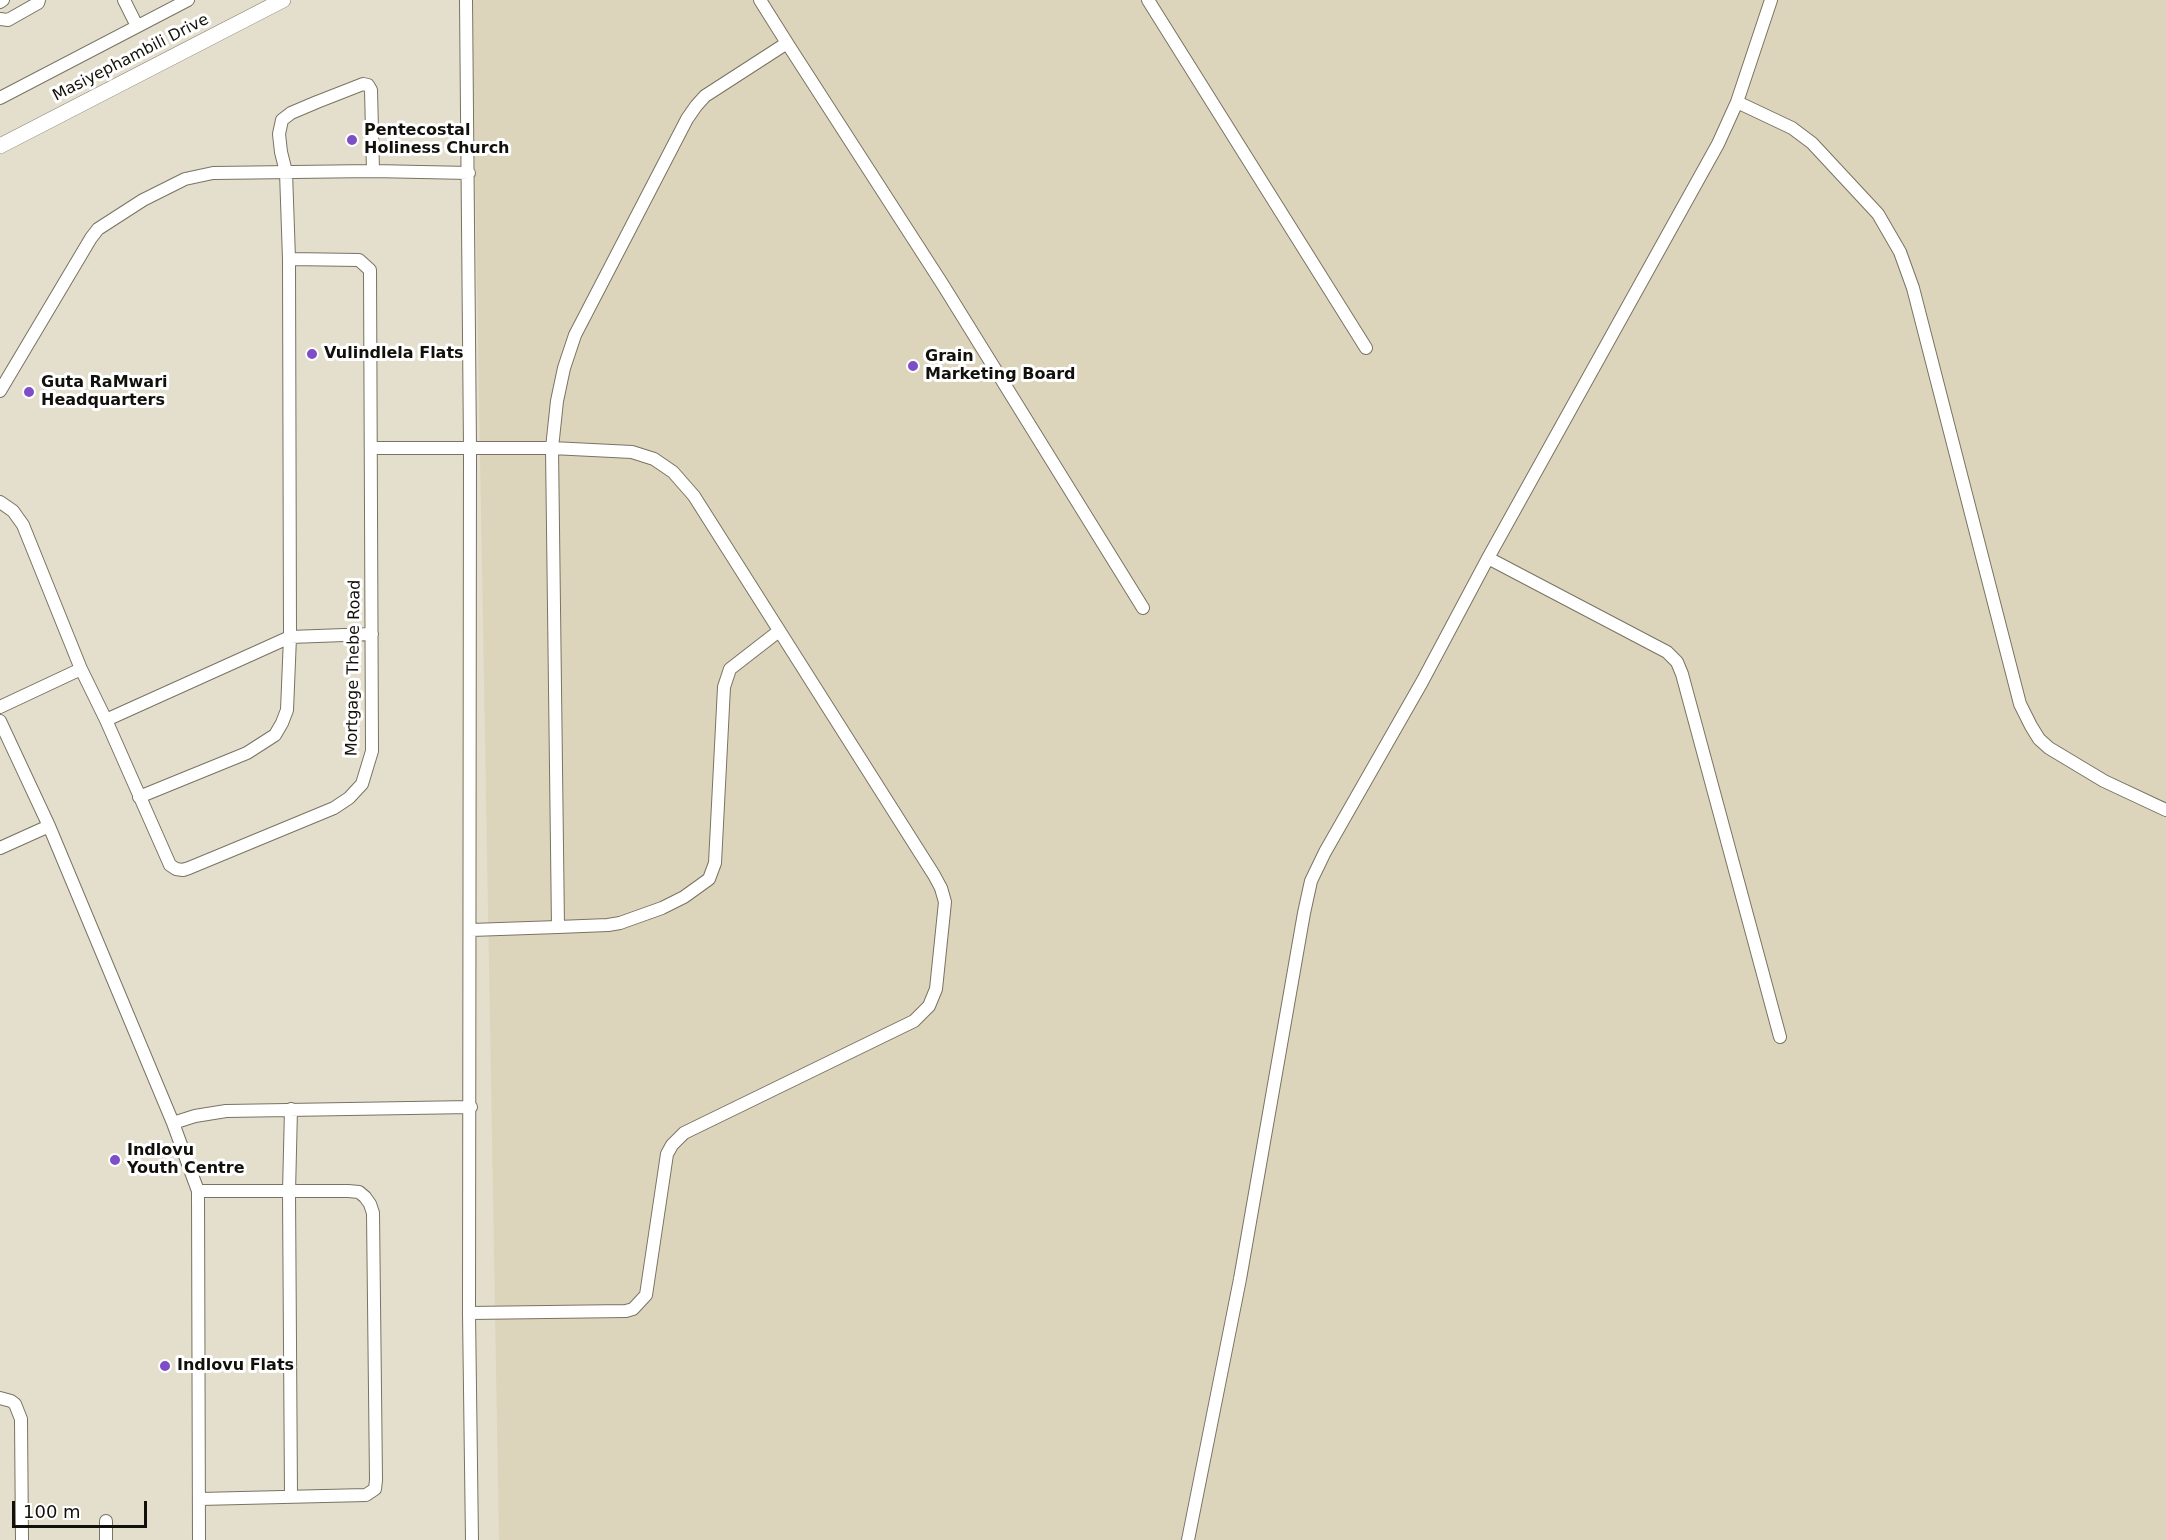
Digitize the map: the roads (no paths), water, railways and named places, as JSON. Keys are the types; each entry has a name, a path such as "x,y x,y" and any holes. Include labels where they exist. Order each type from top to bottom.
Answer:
{"main road":[{"name":"Masiyephambili Drive","path":"0,146 283,1"}],"street":[{"path":"0,19 8,20 39,0"},
{"path":"124,0 137,26"},
{"path":"0,98 189,0"},
{"path":"466,0 469,173 471,930 469,1313 472,1540"},
{"path":"760,0 943,285 1143,608"},
{"path":"1148,0 1366,348"},
{"path":"1188,1540 1240,1279 1311,880 1712,154 1737,102 1771,0"},
{"path":"558,927 552,448 557,401 564,368 575,335 687,119 705,96 787,42"},
{"path":"139,797 247,753 275,735 282,723 286,710 290,637 289,260 286,172 279,134 282,120 291,113 363,84 368,85 371,90 373,171"},
{"path":"1737,102 1792,128 1812,143 1878,214 1900,252 1913,288 2020,704 2031,726 2039,739 2049,748 2104,781 2166,810"},
{"path":"1,386 98,229 143,200 185,179 198,174 286,172 469,173"},
{"name":"Mortgage Thebe Road","path":"0,502 18,516 23,525 81,669 170,865 183,870 334,808 349,798 362,784 372,751 370,270 359,260 289,260"},
{"path":"371,448 552,448 632,452 654,459 673,472 694,496 941,888 945,902 936,989 929,1006 914,1021 677,1138 667,1154 646,1295 633,1309 626,1311 469,1313"},
{"path":"1488,558 1667,652 1677,662 1780,1037"},
{"path":"471,930 608,925 676,901 709,879 715,863 724,687 730,669 741,658 779,631"},
{"path":"106,720 290,637 372,634"},
{"path":"0,707 81,669"},
{"path":"0,722 49,826 198,1191 199,1540"},
{"path":"0,848 49,826"},
{"path":"172,1123 210,1112 291,1108 471,1107"},
{"path":"291,1108 289,1192 291,1496"},
{"path":"198,1191 359,1192 366,1197 373,1213 376,1480 375,1490 366,1495 200,1499"},
{"path":"0,1398 15,1404 21,1419 22,1540"},
{"path":"106,1521 106,1540"}],"place":[{"name":"Pentecostal Holiness Church","path":"352,140"},
{"name":"Vulindlela Flats","path":"312,354"},
{"name":"Grain Marketing Board","path":"913,366"},
{"name":"Guta RaMwari Headquarters","path":"29,392"},
{"name":"Indlovu Youth Centre","path":"115,1160"},
{"name":"Indlovu Flats","path":"165,1366"}]}
